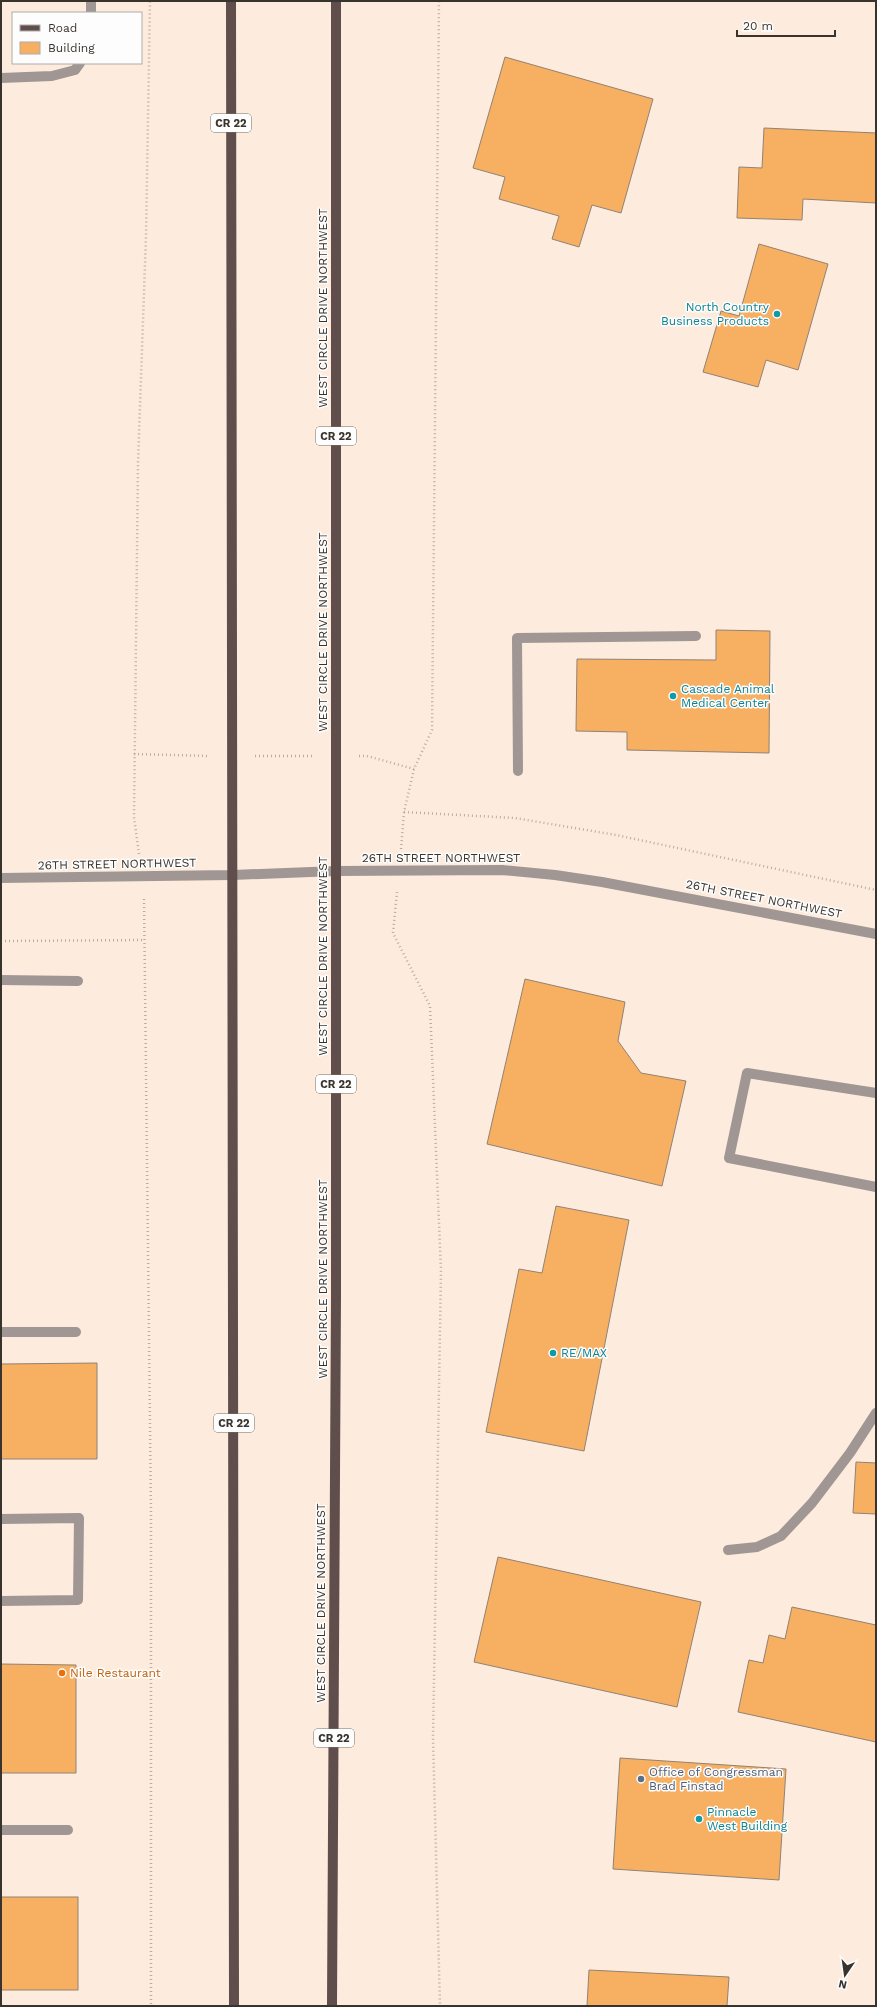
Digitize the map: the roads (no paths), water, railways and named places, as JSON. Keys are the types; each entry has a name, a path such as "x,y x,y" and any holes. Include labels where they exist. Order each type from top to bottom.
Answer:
{"main road":[{"name":"CR 22","path":"231,1 234,2006"},
{"name":"WEST CIRCLE DRIVE NORTHWEST","path":"332,2006 336,1336 336,1"}],"street":[{"path":"91,1 91,12"},
{"path":"1,78 52,76 75,70 79,64"},
{"path":"518,771 517,638 696,636"},
{"name":"26TH STREET NORTHWEST","path":"1,878 143,877 336,871 502,870 555,874 731,905 876,934"},
{"path":"1,980 78,981"},
{"path":"876,1093 747,1073 729,1158 876,1187"},
{"path":"1,1332 76,1332"},
{"path":"728,1550 757,1547 781,1536 812,1503 850,1453 876,1413"},
{"path":"1,1519 79,1518 78,1600 1,1601"},
{"path":"1,1830 68,1830"}],"place":[{"name":"North Country Business Products","path":"777,314"},
{"name":"Cascade Animal Medical Center","path":"673,696"},
{"name":"RE/MAX","path":"553,1353"},
{"name":"Nile Restaurant","path":"62,1673"},
{"name":"Office of Congressman Brad Finstad","path":"641,1779"},
{"name":"Pinnacle West Building","path":"699,1819"}]}
